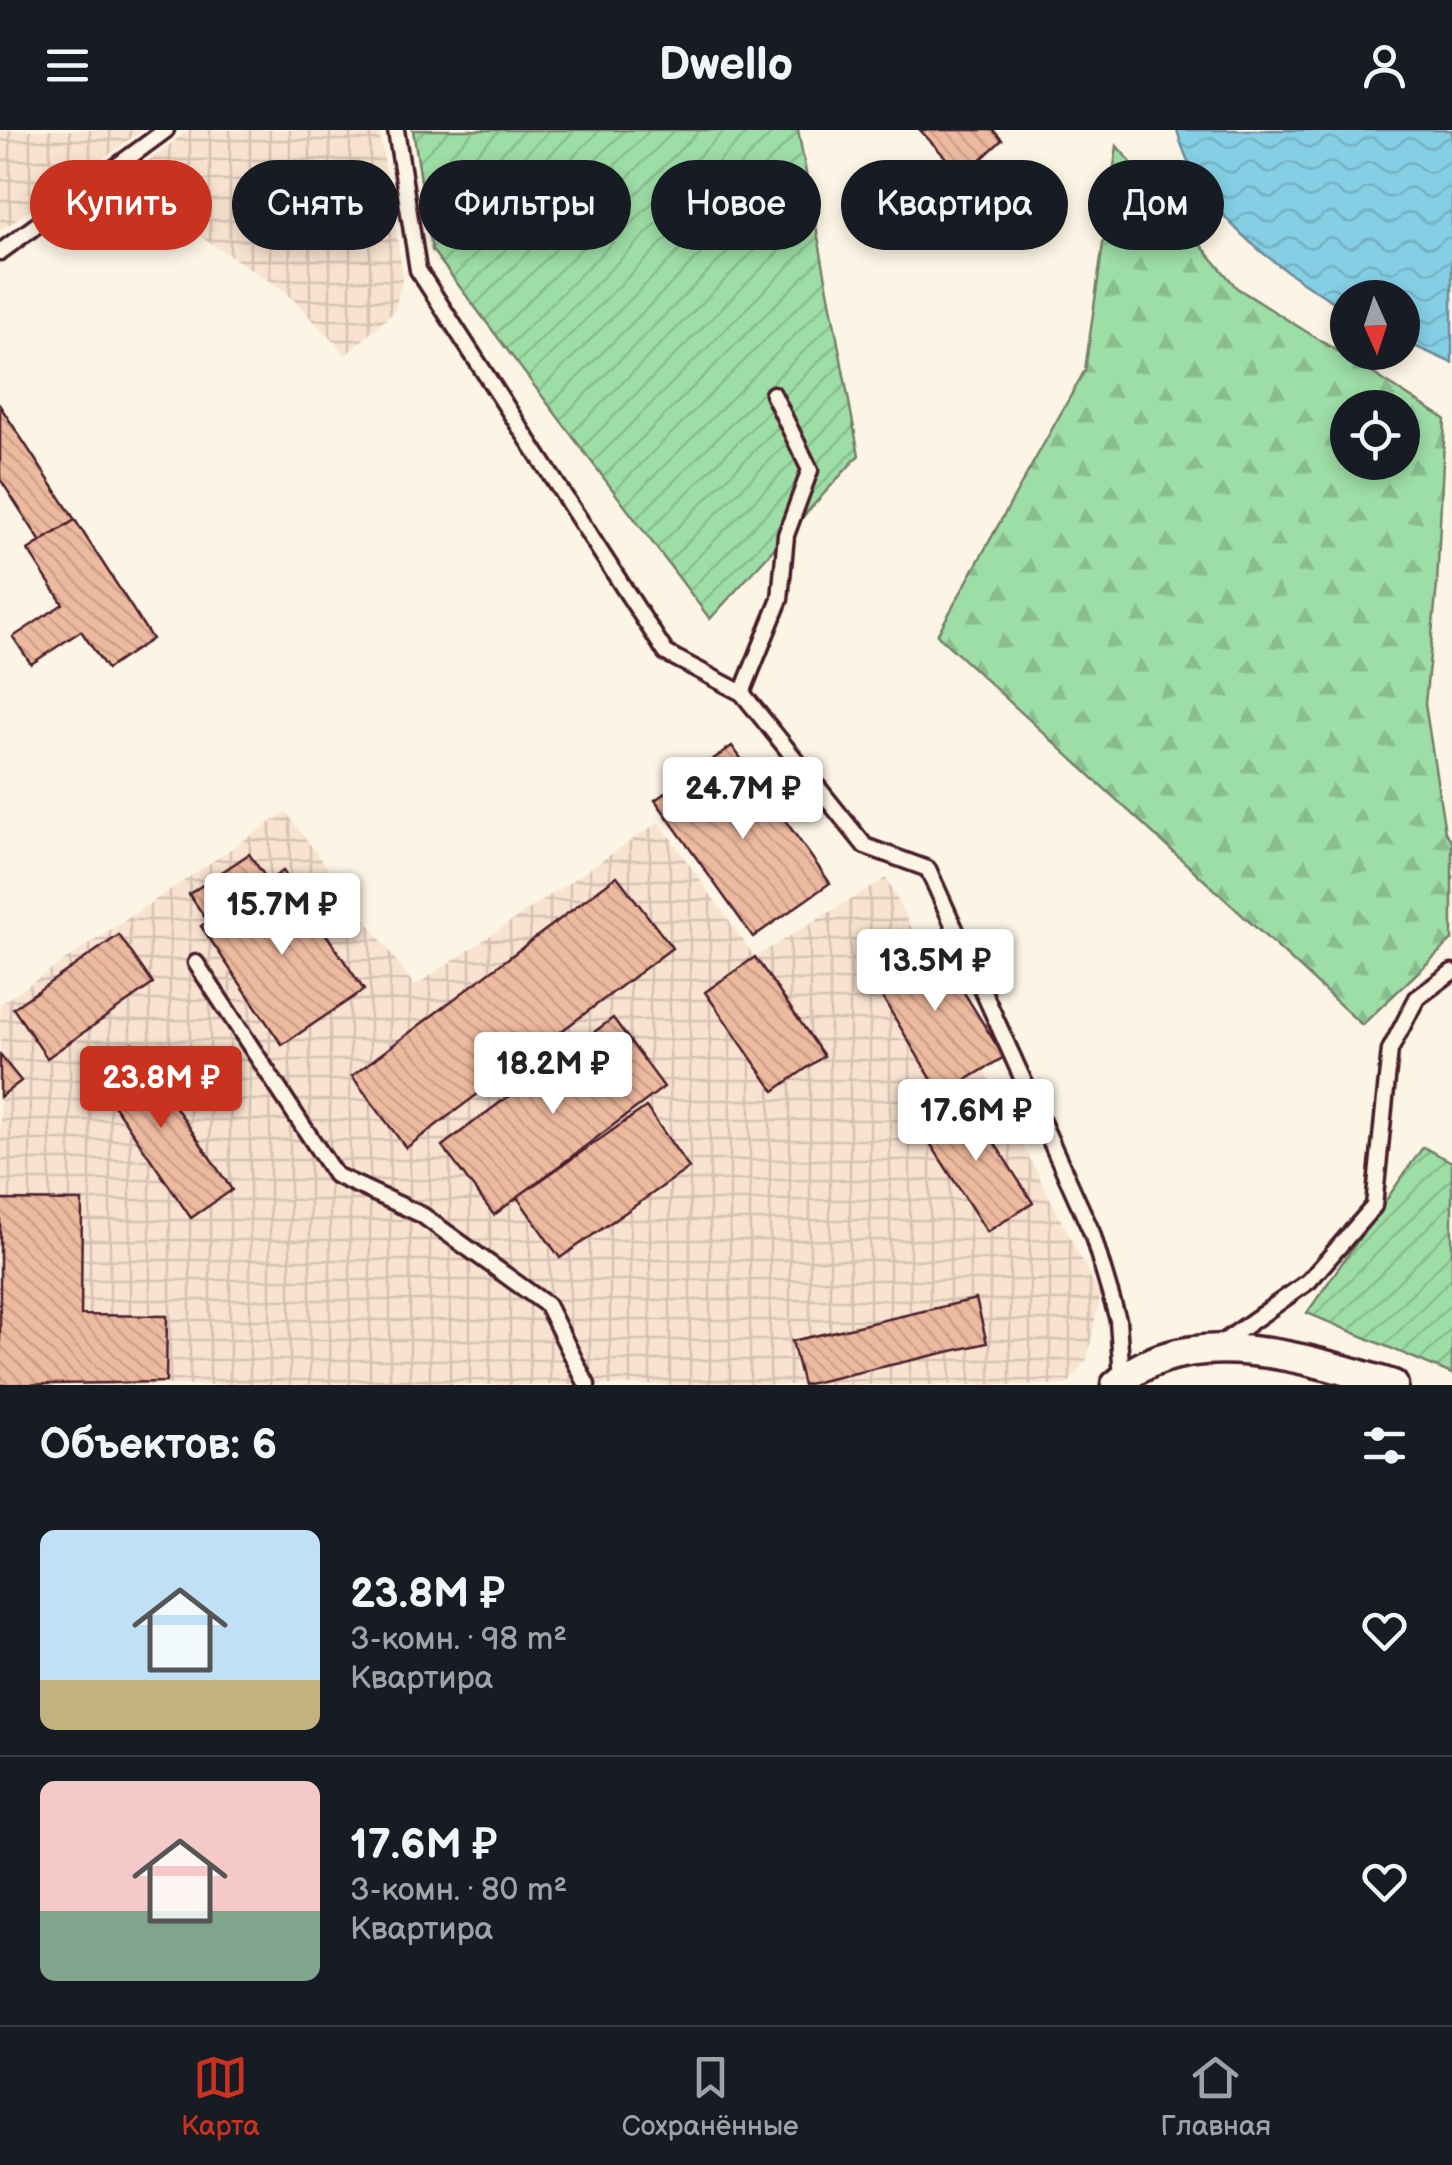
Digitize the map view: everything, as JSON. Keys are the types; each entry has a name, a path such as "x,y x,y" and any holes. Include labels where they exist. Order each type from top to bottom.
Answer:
{"street":[{"path":"1119,1382 1168,1359 1211,1351 1311,1361 1393,1385"}],"lane":[{"path":"0,252 166,130"},
{"path":"396,130 418,270 666,653 742,693 865,846 928,869 1092,1233 1118,1320 1119,1382"},
{"path":"742,693 780,599 786,535 810,470 773,394"},
{"path":"196,962 335,1174 422,1215 547,1305 586,1385"},
{"path":"1211,1351 1310,1281 1374,1206 1390,1050 1416,998 1452,972"}],"shaded area":[{"path":"0,130 143,130 101,160 30,160 30,210 0,231"},
{"path":"189,130 379,130 384,160 232,160 232,250 399,250 403,275 395,311 346,355 285,291 212,244 212,160 150,160"},
{"path":"286,812 415,986 659,822 755,957 886,878 1100,1296 1087,1359 1067,1385 0,1385 0,1004"}],"green space":[{"path":"413,130 798,130 804,160 651,160 651,250 821,250 859,455 710,619 432,250 631,250 631,160 419,160 419,168"},
{"path":"1117,146 1129,160 1115,160"},
{"path":"1102,250 1205,250 1237,288 1330,347 1330,370 1367,370 1399,390 1330,390 1330,480 1420,480 1420,403 1445,419 1437,585 1425,704 1445,832 1452,841 1452,940 1362,1025 937,635 1085,370"},
{"path":"1423,1147 1452,1162 1452,1374 1307,1313"}],"water":[{"path":"1177,130 1452,130 1452,363 1420,349 1420,280 1330,280 1330,299 1267,257 1224,216 1224,160 1188,160"}],"building":[{"path":"920,130 993,130 1002,140 980,160 948,160"},
{"path":"0,406 75,520 41,542 0,479"},
{"path":"75,520 152,639 107,669 81,631 31,664 13,637 63,604 28,550"},
{"path":"732,746 830,883 753,937 655,800"},
{"path":"249,854 266,878 206,919 189,894"},
{"path":"283,871 364,990 282,1045 201,926"},
{"path":"617,876 672,948 406,1148 352,1076"},
{"path":"927,933 1004,1057 941,1095 866,970"},
{"path":"119,935 153,984 47,1058 13,1008"},
{"path":"755,957 824,1056 774,1091 705,992"},
{"path":"613,1018 664,1087 494,1215 442,1146"},
{"path":"132,1043 232,1190 191,1218 91,1072"},
{"path":"0,1055 21,1081 0,1097"},
{"path":"965,1097 1033,1203 987,1232 919,1126"},
{"path":"646,1107 689,1168 560,1258 517,1197"},
{"path":"0,1200 82,1201 81,1315 167,1316 166,1382 0,1385"},
{"path":"976,1299 987,1343 803,1385 792,1341"}]}
